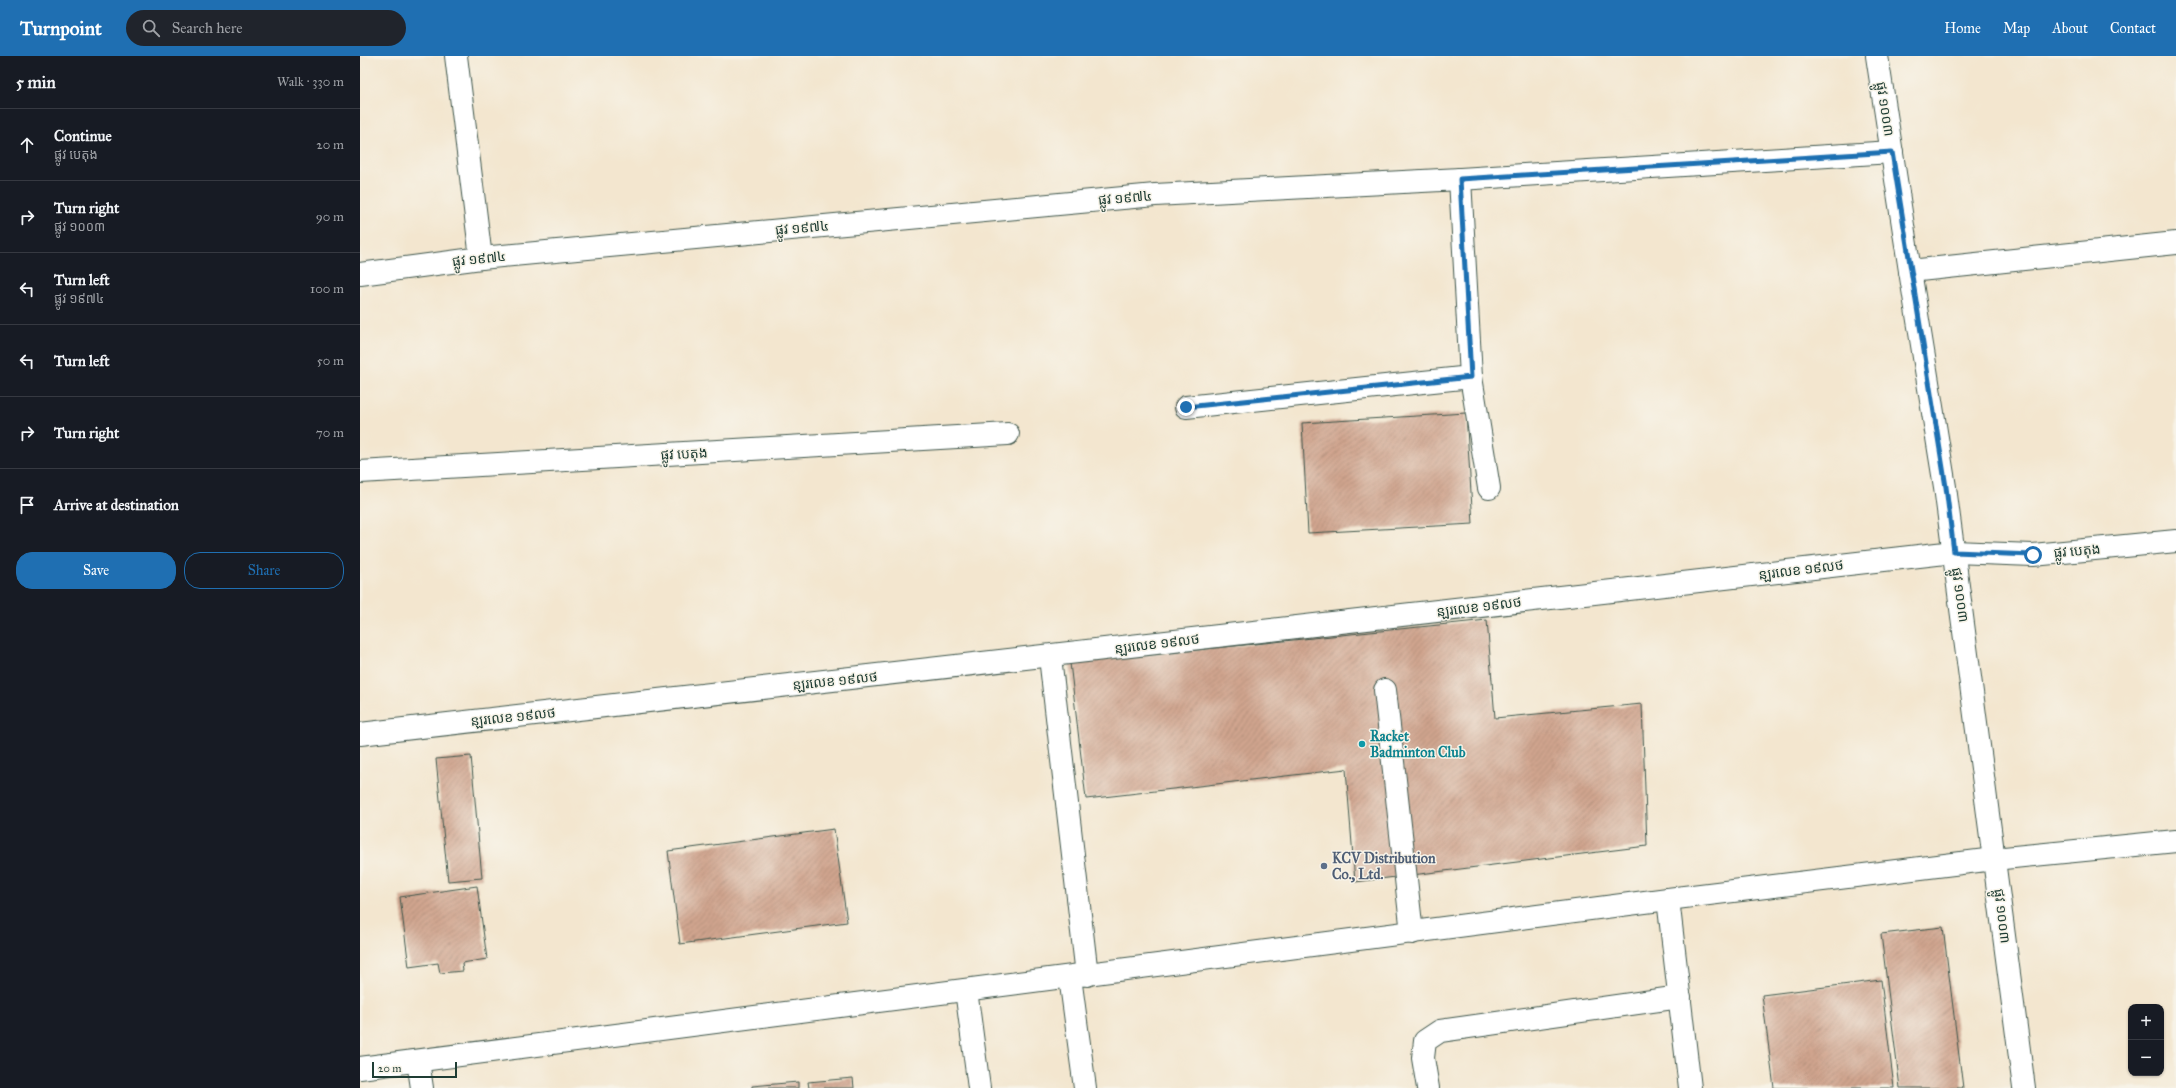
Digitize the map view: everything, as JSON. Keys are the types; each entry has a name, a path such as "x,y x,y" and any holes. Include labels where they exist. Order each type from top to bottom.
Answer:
{"street":[{"path":"456,56 481,258"},
{"name":"ផ្លូវ ១០០៣","path":"1877,56 1910,271 1946,487 2024,1088"},
{"name":"ផ្លូវ ១៩៧៤","path":"360,274 481,258 1147,196 1460,179 1892,152"},
{"path":"1460,179 1471,377 1489,488"},
{"path":"1910,271 2176,243"},
{"path":"1186,407 1471,377"},
{"name":"ផ្លូវ បេតុង","path":"360,472 1008,434"},
{"name":"ផ្លូវ បេតុង","path":"1954,552 2033,555 2176,541"},
{"name":"ន្ឡរលេខ ១៩លថ","path":"360,734 1954,552"},
{"path":"1050,656 1078,976 1085,1088"},
{"path":"1385,690 1412,933"},
{"path":"360,1068 1668,899 1994,859 2176,841"},
{"path":"1668,899 1690,1088"},
{"path":"966,990 980,1088"},
{"path":"1428,1088 1423,1058 1425,1041 1440,1031 1680,998"},
{"path":"418,1061 422,1088"}],"building":[{"path":"1466,413 1473,524 1308,533 1302,423"},
{"name":"Racket Badminton Club","path":"1487,620 1495,718 1642,704 1647,846 1355,882 1346,769 1086,799 1070,663"},
{"path":"471,756 482,878 448,881 436,759"},
{"path":"834,829 847,922 680,944 668,851"},
{"path":"477,886 487,959 462,963 463,971 440,973 438,963 409,967 400,897"},
{"path":"1943,927 1963,1088 1900,1088 1881,934"},
{"path":"1881,980 1894,1088 1774,1088 1762,995"},
{"path":"853,1078 854,1088 809,1088 808,1082"},
{"path":"798,1082 798,1088 752,1088 752,1086"}],"place":[{"name":"Racket Badminton Club","path":"1362,744"},
{"name":"KCV Distribution Co., Ltd.","path":"1324,866"}],"route":[{"path":"1186,407 1471,377 1460,179 1892,152 1946,487 1954,552 2033,555"}]}
